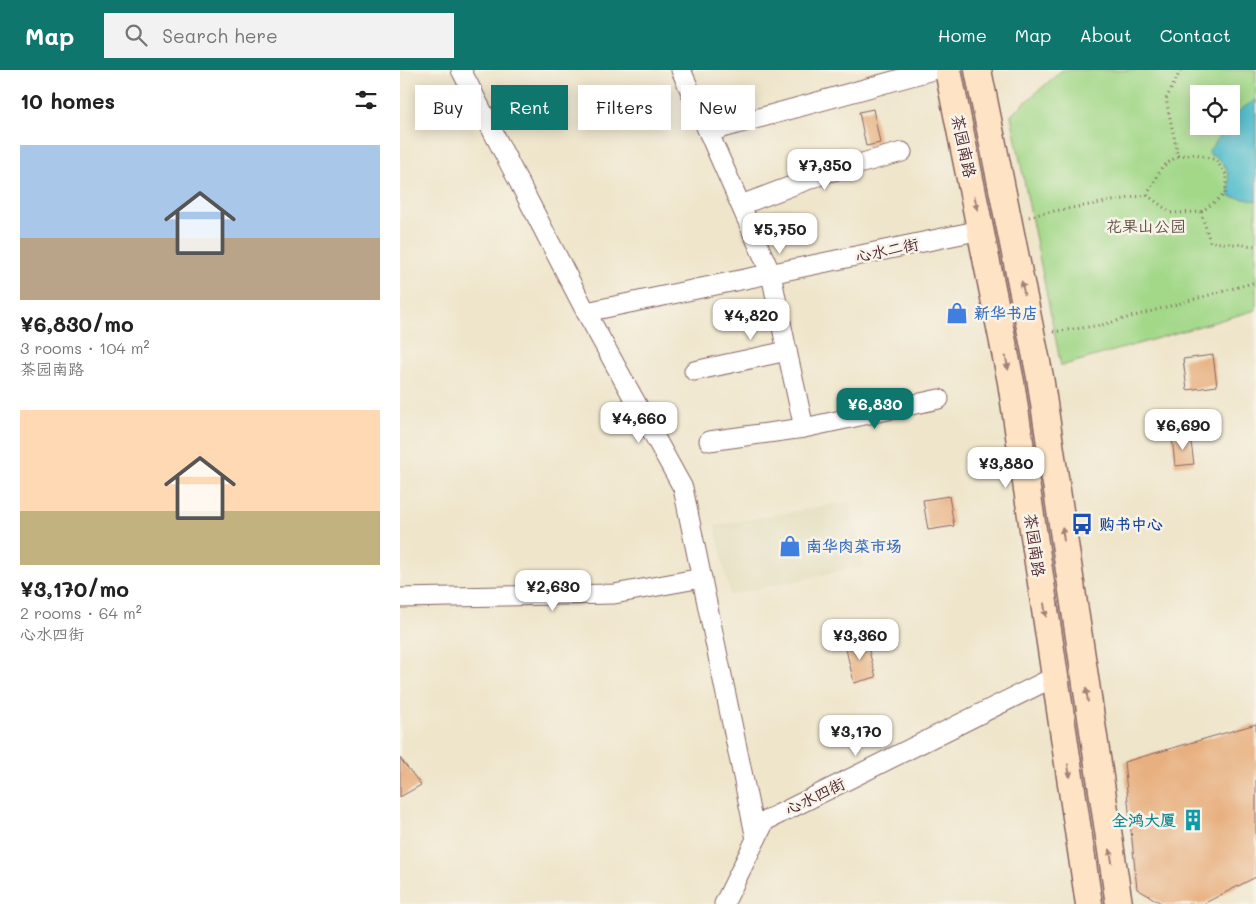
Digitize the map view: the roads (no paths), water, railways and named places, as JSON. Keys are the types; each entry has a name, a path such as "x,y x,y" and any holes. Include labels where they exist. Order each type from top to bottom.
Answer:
{"street":[{"path":"461,70 586,312 683,488 756,840"},
{"path":"681,70 771,274 804,428"},
{"path":"708,132 933,70"},
{"name":"茶园南路","path":"948,70 1011,382 1089,904"},
{"name":"茶园南路","path":"978,70 1040,377 1117,893"},
{"path":"740,205 826,172 902,152"},
{"name":"心水二街","path":"586,312 981,230"},
{"path":"694,371 787,351"},
{"path":"709,441 804,428 939,399"},
{"path":"400,598 614,594 702,578"},
{"name":"心水四街","path":"724,904 766,821 1054,677"},
{"path":"1117,893 1137,904"}],"water":[{"path":"1256,100 1256,201 1228,196 1230,186 1227,170 1221,161 1210,155 1209,151 1221,135 1240,135 1240,110"}],"place":[{"name":"新华书店","path":"957,313"},
{"name":"购书中心","path":"1082,524"},
{"name":"南华肉菜市场","path":"790,546"},
{"name":"全鸿大厦","path":"1193,820"}],"park label":[{"name":"花果山公园","path":"1146,226"}]}
